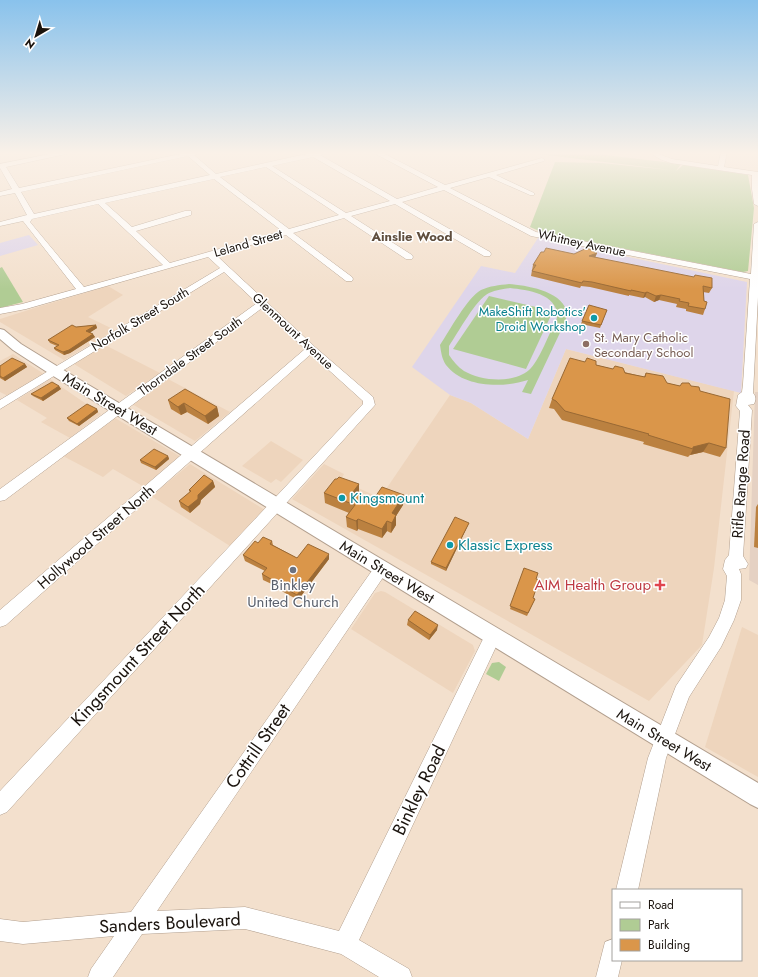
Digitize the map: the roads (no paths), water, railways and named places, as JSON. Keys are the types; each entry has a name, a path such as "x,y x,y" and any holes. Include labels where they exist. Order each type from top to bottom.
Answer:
{"main road":[{"name":"Main Street West","path":"0,333 17,347 55,371 758,796"},
{"name":"Main Street West","path":"0,343 17,347"}],"street":[{"path":"21,198 31,215 26,222 82,290"},
{"path":"0,224 120,198"},
{"path":"243,198 349,278"},
{"path":"317,198 409,257"},
{"path":"390,198 487,254"},
{"name":"Leland Street","path":"0,316 23,307 409,198"},
{"name":"Whitney Avenue","path":"463,198 539,235 756,278"},
{"path":"100,202 168,265"},
{"path":"130,230 188,213"},
{"name":"Rifle Range Road","path":"627,889 657,758 682,692 715,642 726,620 733,600 746,410 750,408 750,397 747,394 756,278 758,224"},
{"name":"Glenmount Avenue","path":"210,254 311,349 369,400 369,405 366,410"},
{"name":"Norfolk Street South","path":"0,405 225,268"},
{"name":"Thorndale Street South","path":"0,496 263,303"},
{"name":"Leland Street","path":"0,311 23,307"},
{"name":"Hollywood Street North","path":"0,620 311,349"},
{"name":"Kingsmount Street North","path":"0,805 366,410"},
{"name":"Cottrill Street","path":"99,977 381,569"},
{"name":"Binkley Road","path":"345,944 493,636"},
{"name":"Sanders Boulevard","path":"0,930 23,933 135,923 245,918 345,944 401,977"},
{"path":"607,977 612,954"}],"place":[{"name":"MakeShift Robotics' Droid Workshop","path":"594,318"},
{"name":"St. Mary Catholic Secondary School","path":"586,344"},
{"name":"Kingsmount","path":"342,498"},
{"name":"Klassic Express","path":"450,545"},
{"name":"Binkley United Church","path":"293,570"},
{"name":"AIM Health Group","path":"660,585"}],"district":[{"name":"Ainslie Wood","path":"412,236"}]}
